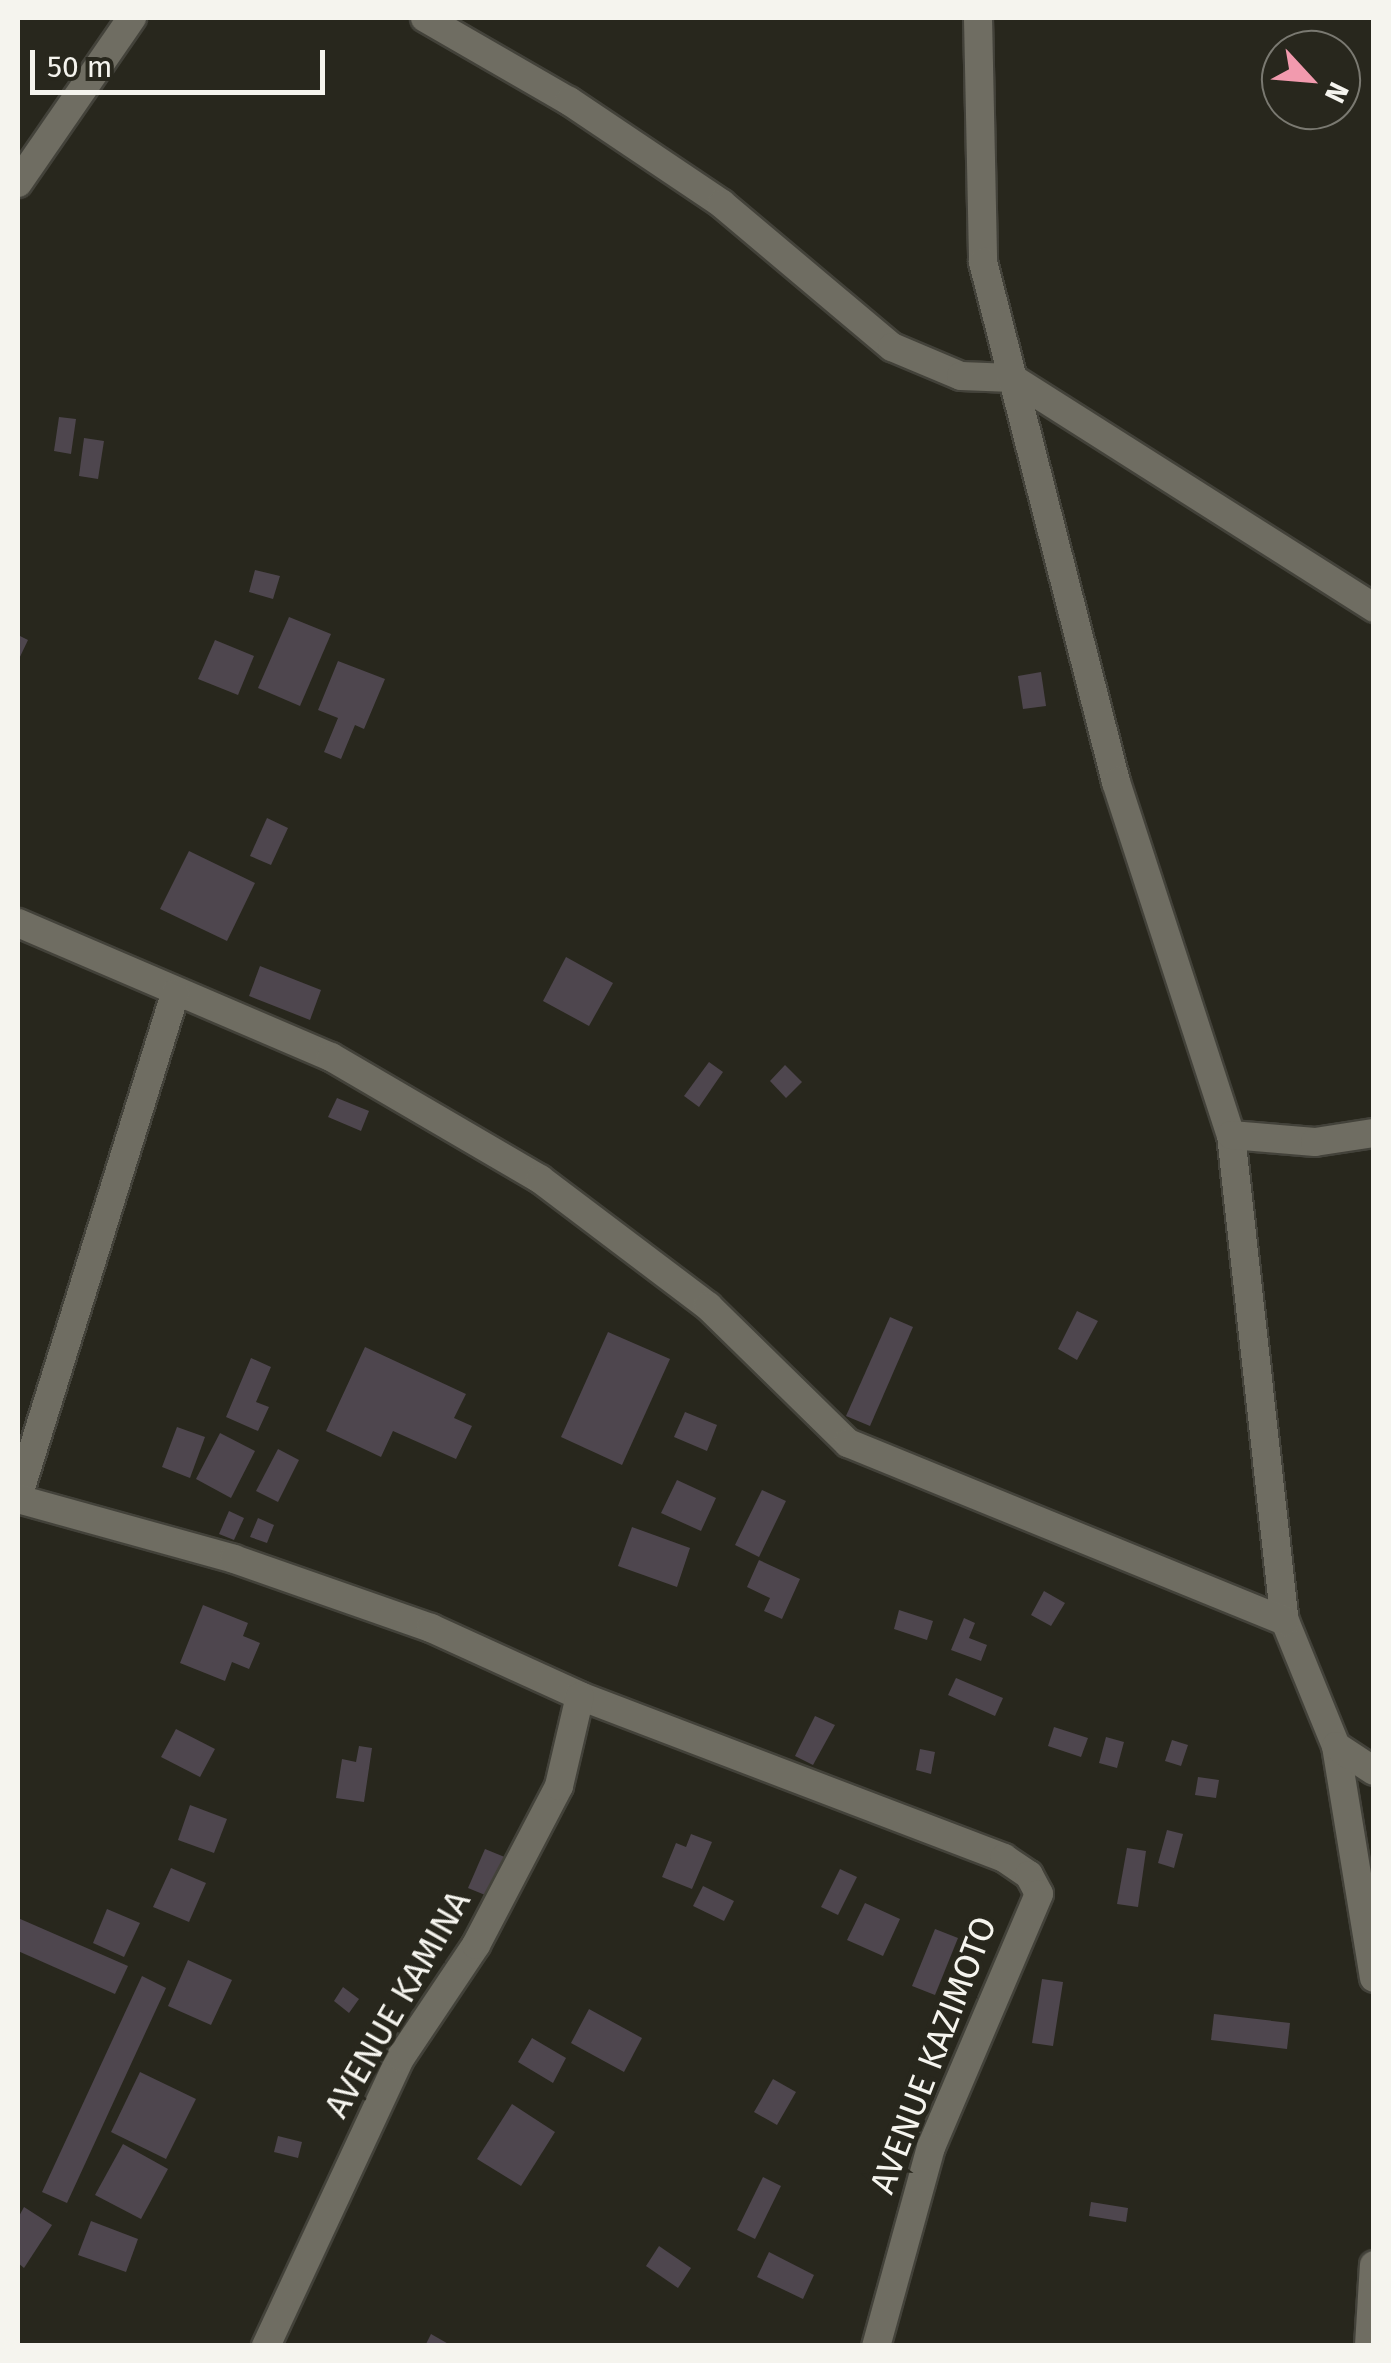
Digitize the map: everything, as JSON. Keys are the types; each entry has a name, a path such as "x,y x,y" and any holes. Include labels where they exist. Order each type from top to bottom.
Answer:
{"street":[{"path":"18,184 132,18"},
{"path":"425,18 568,102 722,204 892,346 960,376 1012,378 1374,608"},
{"path":"978,18 983,262 1116,782 1230,1134 1285,1621 1336,1746 1374,1978"},
{"path":"18,924 175,994 331,1057 540,1178 708,1306 848,1443 1285,1621"},
{"path":"175,994 18,1498 234,1560 413,1622 580,1696"},
{"path":"1230,1134 1315,1142 1374,1133"},
{"name":"AVENUE KAZIMOTO","path":"580,1696 1004,1858 1029,1876 1038,1894 931,2147 876,2346"},
{"name":"AVENUE KAMINA","path":"266,2346 402,2058 476,1944 559,1786 580,1696"},
{"path":"1336,1746 1374,1771"},
{"path":"1369,2346 1374,2264"}],"building":[{"path":"59,417 76,419 71,454 54,451"},
{"path":"84,438 104,441 98,479 79,476"},
{"path":"255,570 280,576 273,599 249,592"},
{"path":"289,617 331,634 300,706 258,688"},
{"path":"18,635 28,640 18,661"},
{"path":"215,640 254,656 238,695 198,679"},
{"path":"338,661 385,679 364,729 355,725 341,759 324,752 338,718 318,710"},
{"path":"1041,672 1046,706 1023,709 1018,676"},
{"path":"267,818 288,828 271,865 250,856"},
{"path":"189,851 255,883 227,941 160,909"},
{"path":"566,957 613,983 589,1026 543,1001"},
{"path":"260,966 321,990 310,1020 249,996"},
{"path":"709,1062 723,1072 699,1107 684,1096"},
{"path":"785,1065 802,1082 786,1098 770,1081"},
{"path":"337,1098 369,1111 361,1131 328,1117"},
{"path":"1077,1311 1098,1321 1077,1360 1058,1349"},
{"path":"890,1317 913,1327 870,1426 846,1416"},
{"path":"608,1332 670,1359 622,1465 561,1437"},
{"path":"365,1347 466,1394 454,1418 472,1426 456,1459 393,1431 381,1457 326,1431"},
{"path":"251,1358 271,1367 256,1402 269,1407 258,1431 226,1417"},
{"path":"685,1412 717,1425 707,1451 674,1437"},
{"path":"177,1427 205,1437 190,1478 162,1467"},
{"path":"220,1433 255,1451 231,1498 196,1479"},
{"path":"278,1449 299,1460 278,1502 256,1491"},
{"path":"677,1480 716,1498 701,1531 661,1513"},
{"path":"762,1490 786,1501 759,1557 735,1545"},
{"path":"229,1511 244,1518 234,1540 219,1534"},
{"path":"258,1518 274,1525 267,1543 250,1537"},
{"path":"632,1527 690,1548 677,1587 618,1566"},
{"path":"759,1560 800,1579 782,1619 764,1611 770,1598 747,1587"},
{"path":"1044,1591 1065,1603 1051,1626 1031,1615"},
{"path":"203,1605 248,1623 243,1636 260,1643 249,1669 232,1662 225,1681 180,1663"},
{"path":"899,1610 933,1621 927,1640 894,1629"},
{"path":"964,1618 975,1623 969,1638 987,1645 981,1661 951,1650"},
{"path":"956,1678 1003,1698 995,1716 948,1695"},
{"path":"815,1716 835,1725 813,1765 795,1756"},
{"path":"1054,1727 1088,1738 1081,1757 1048,1746"},
{"path":"176,1729 215,1749 200,1777 161,1757"},
{"path":"1106,1737 1124,1742 1117,1768 1099,1763"},
{"path":"1172,1740 1188,1745 1181,1766 1165,1761"},
{"path":"359,1746 372,1748 364,1802 336,1798 342,1759 356,1762"},
{"path":"920,1749 935,1752 931,1774 916,1770"},
{"path":"1198,1777 1219,1780 1216,1798 1195,1795"},
{"path":"190,1805 227,1819 214,1853 178,1840"},
{"path":"1167,1830 1183,1834 1174,1868 1158,1863"},
{"path":"691,1834 712,1842 692,1889 662,1877 676,1843 686,1847"},
{"path":"1127,1848 1146,1851 1138,1907 1117,1904"},
{"path":"485,1849 507,1858 490,1897 468,1888"},
{"path":"171,1868 206,1883 189,1922 153,1907"},
{"path":"840,1869 857,1877 838,1915 821,1907"},
{"path":"703,1886 734,1901 724,1921 693,1906"},
{"path":"865,1903 900,1919 883,1956 847,1940"},
{"path":"107,1909 140,1923 124,1957 93,1943"},
{"path":"18,1918 128,1966 115,1994 18,1951"},
{"path":"935,1929 958,1938 935,1995 912,1986"},
{"path":"188,1960 232,1980 211,2025 168,2006"},
{"path":"142,1976 166,1988 67,2203 42,2192"},
{"path":"1042,1979 1063,1982 1053,2046 1032,2043"},
{"path":"343,1987 359,1999 349,2013 334,2001"},
{"path":"589,2009 642,2038 624,2072 571,2043"},
{"path":"1214,2014 1290,2023 1287,2049 1211,2040"},
{"path":"532,2038 566,2058 553,2083 518,2062"},
{"path":"140,2072 196,2099 166,2159 111,2132"},
{"path":"773,2079 796,2092 777,2125 754,2112"},
{"path":"512,2104 555,2132 521,2186 477,2159"},
{"path":"278,2136 302,2142 298,2158 274,2152"},
{"path":"123,2144 168,2169 141,2219 95,2195"},
{"path":"763,2177 781,2186 755,2239 737,2230"},
{"path":"1091,2202 1128,2208 1126,2222 1089,2216"},
{"path":"24,2207 52,2225 24,2268 18,2263 18,2218"},
{"path":"91,2221 138,2239 126,2272 78,2255"},
{"path":"659,2246 691,2268 678,2288 646,2266"},
{"path":"769,2252 814,2275 803,2299 757,2277"},
{"path":"431,2334 452,2346 425,2346"}]}
